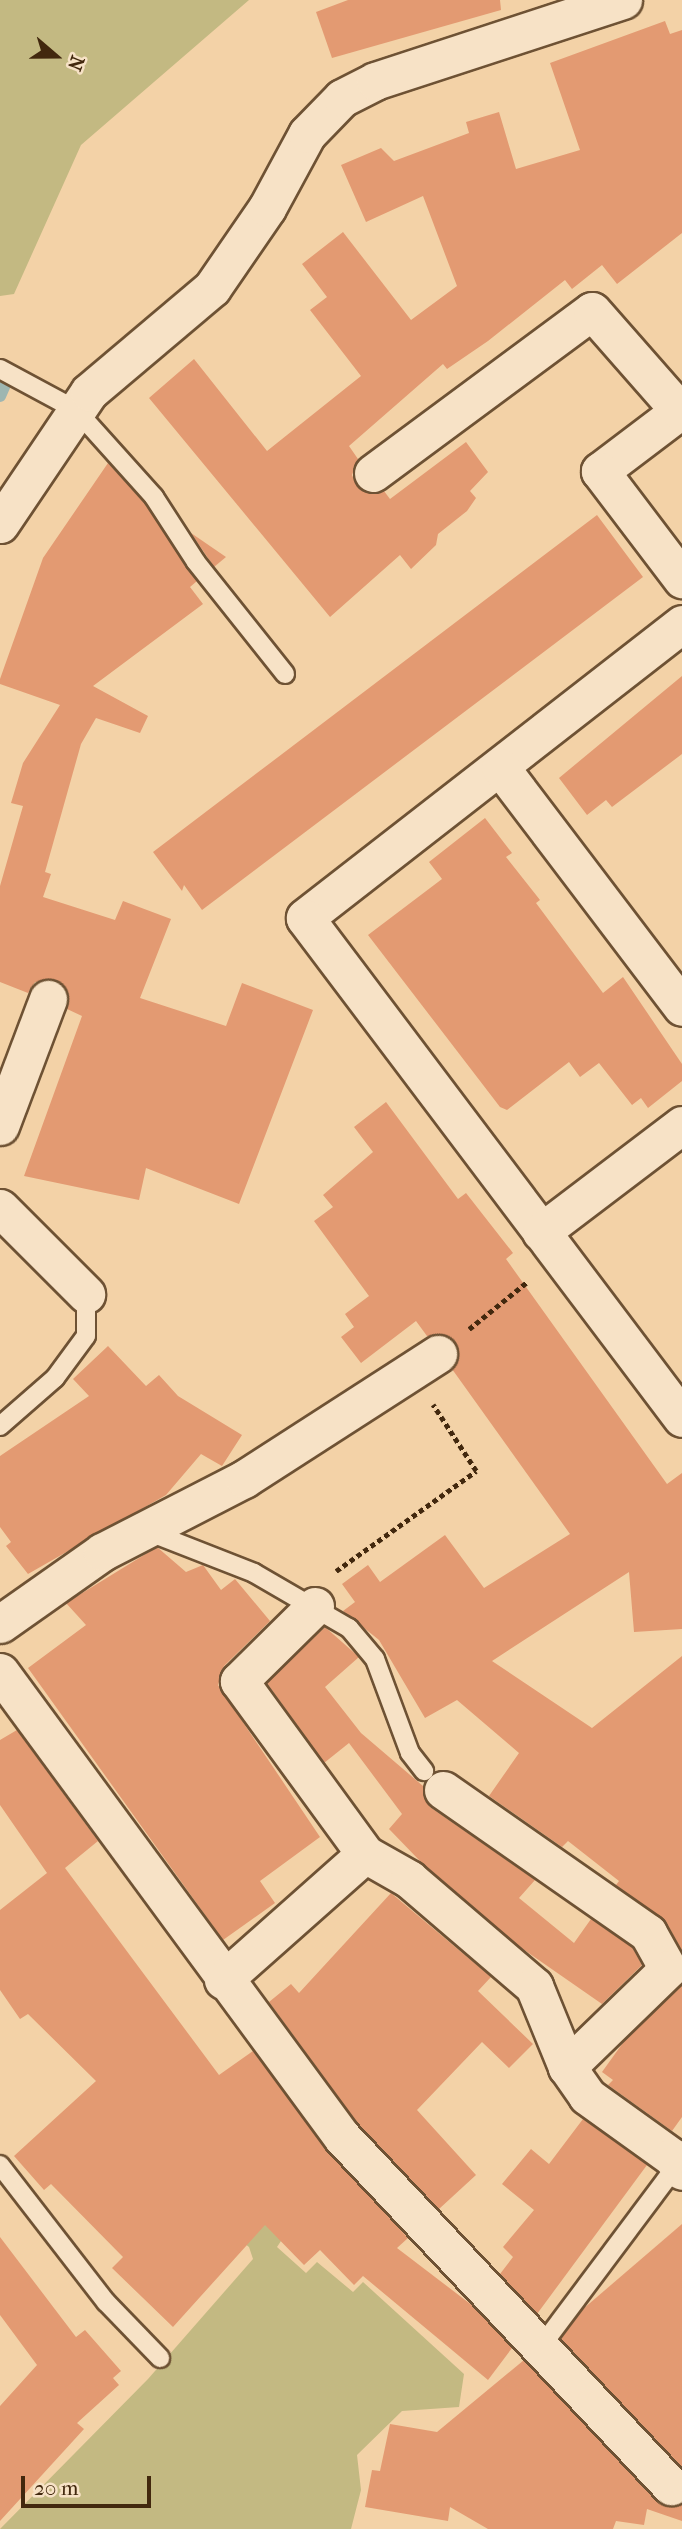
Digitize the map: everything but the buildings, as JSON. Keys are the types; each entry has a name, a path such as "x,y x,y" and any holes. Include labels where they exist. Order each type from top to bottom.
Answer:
{"street":[{"path":"0,524 89,392 212,288 267,208 307,134 342,98 375,81 623,0"},
{"path":"373,473 592,311 681,410 600,471 682,579"},
{"path":"682,624 305,918 549,1252 682,1418"},
{"path":"500,767 682,1007"},
{"path":"0,1126 48,999"},
{"path":"549,1252 682,1125"},
{"path":"0,1208 86,1294"},
{"path":"0,1624 102,1552 147,1531 329,1429 424,1363"},
{"path":"323,1591 239,1681 365,1854 409,1879 534,1986 567,2067 587,2096 680,2168"},
{"path":"0,1672 223,1980 342,2137 543,2344 671,2486"},
{"path":"433,1780 648,1933 675,1963 567,2067"},
{"path":"223,1980 365,1854"}],"lane":[{"path":"0,369 76,410 154,498 196,562 285,674"},
{"path":"0,1426 55,1378 86,1336 86,1294"},
{"path":"147,1531 254,1573 323,1591 375,1659 410,1754 433,1780"},
{"path":"0,2165 106,2302 160,2358"},
{"path":"543,2344 680,2168"}],"path":[{"path":"323,1591 476,1471 424,1363 549,1252"}],"shaded area":[{"path":"0,0 249,0 81,145 14,294 0,296"},
{"path":"210,2168 285,2235 277,2247 306,2273 317,2262 353,2292 363,2282 464,2374 459,2407 402,2411 357,2455 361,2490 351,2529 0,2529 148,2379 253,2259 249,2247 181,2194"}],"waterway":[{"path":"0,396 4,387"}]}
